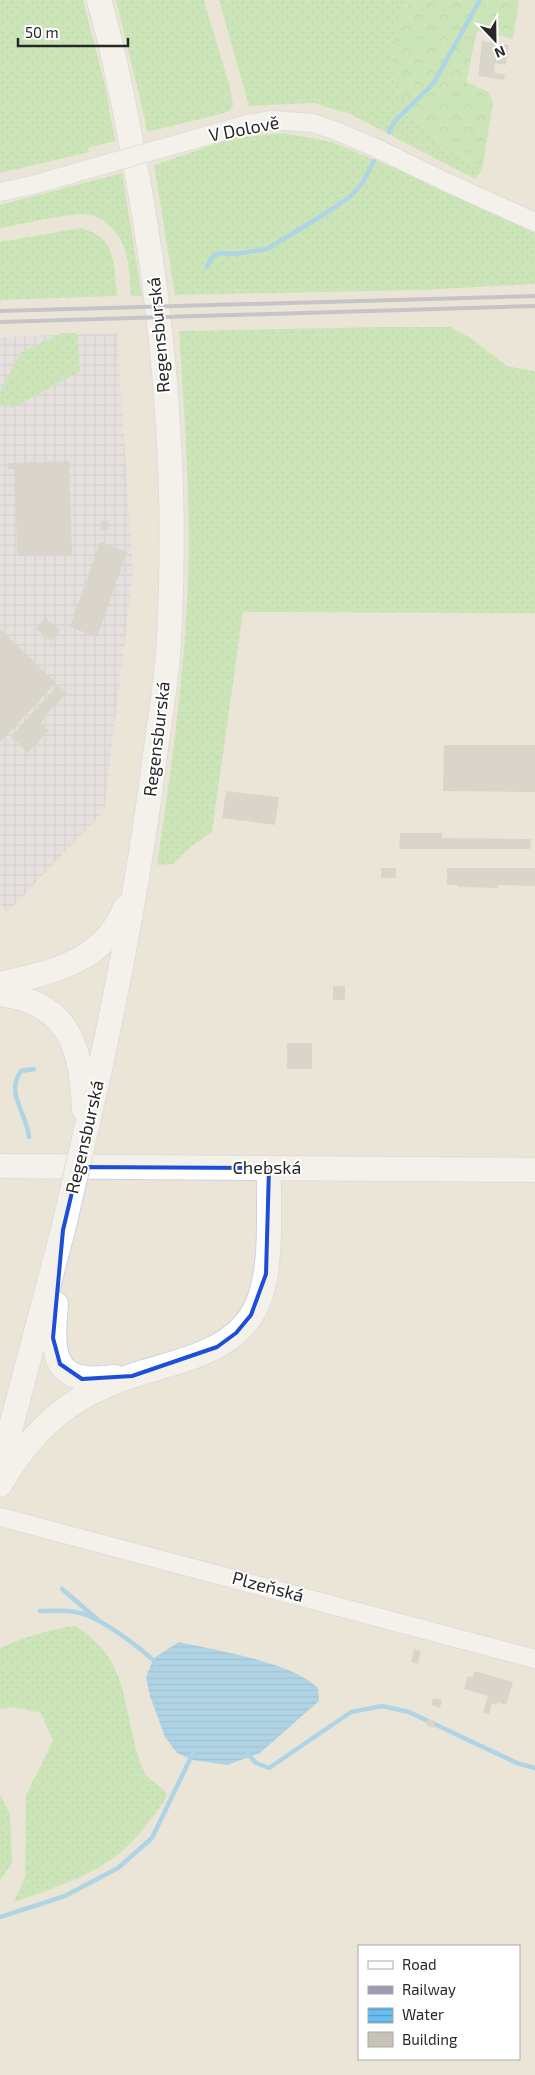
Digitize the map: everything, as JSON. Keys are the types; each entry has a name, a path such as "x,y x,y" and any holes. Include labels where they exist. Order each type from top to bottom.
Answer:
{"main road":[{"name":"Regensburská","path":"2,1476 59,1256 63,1230 85,1135 89,1097 106,1043 148,807 169,644 172,531 162,353 155,282 146,219 124,104 99,0"},
{"path":"0,984 67,966 97,947 108,936 122,916 131,892 139,861"},
{"path":"0,994 34,1002 56,1016 68,1032 77,1052 89,1097"},
{"name":"Chebská","path":"0,1166 535,1170"},
{"path":"2,1476 30,1442 56,1415 86,1396 132,1376 188,1359 217,1347 236,1333 251,1315 260,1298 266,1274 269,1168"},
{"path":"59,1256 53,1338 60,1364 68,1372 82,1379 132,1376"}],"street":[{"name":"V Dolově","path":"0,192 33,185 248,124 272,120 313,123 336,131 535,222"},
{"name":"Plzeňská","path":"0,1517 535,1659"}],"highlighted area":[{"path":"78,1167 269,1168 266,1274 251,1315 236,1333 217,1347 132,1376 82,1379 60,1364 53,1338 63,1230"}],"shaded area":[{"path":"117,333 133,573 104,811 7,913 0,904 0,337"}],"green space":[{"path":"0,0 83,0 106,89 115,141 88,148 89,152 0,173"},
{"path":"116,0 204,0 231,91 233,107 228,112 148,132"},
{"path":"219,0 410,0 398,23 425,131 482,170 475,179 350,114 313,103 249,106"},
{"path":"410,0 519,0 513,39 477,31 466,82 489,92 493,103 482,170 425,131 402,99 391,63 398,23"},
{"path":"283,133 332,142 415,177 535,233 535,284 421,290 175,295 154,165 234,138"},
{"path":"122,173 142,296 131,296 128,261 123,244 112,228 97,217 84,214 73,215 0,228 0,205"},
{"path":"81,228 96,234 107,245 115,271 117,296 0,300 0,242"},
{"path":"450,327 469,337 507,366 535,371 535,613 243,612 212,832 188,849 173,864 157,865 175,735 187,605 188,502 179,331"},
{"path":"62,333 77,333 80,371 13,408 0,405 0,392 20,353"},
{"path":"75,1626 91,1637 112,1662 123,1690 137,1754 141,1764 147,1776 167,1794 164,1802 139,1835 109,1861 70,1882 14,1902 25,1878 26,1795 53,1741 41,1713 14,1707 0,1709 0,1648 37,1634"},
{"path":"0,1794 10,1814 12,1863 0,1881"}],"water":[{"path":"179,1642 252,1658 290,1671 318,1688 319,1701 260,1753 227,1765 193,1760 177,1753 165,1737 150,1696 146,1677 154,1658"}],"building":[{"path":"482,41 509,45 506,65 495,63 494,73 505,74 504,80 478,76"},
{"path":"69,461 72,554 17,556 15,469 8,469 8,463"},
{"path":"101,521 108,522 108,530 101,530"},
{"path":"100,542 127,552 97,637 70,627"},
{"path":"45,618 60,630 51,641 36,629"},
{"path":"0,629 56,683 0,742"},
{"path":"58,685 67,693 46,715 41,723 49,730 28,753 11,737"},
{"path":"444,745 535,745 535,792 443,791"},
{"path":"226,791 279,797 275,825 222,818"},
{"path":"400,833 442,833 442,838 531,839 530,849 399,849"},
{"path":"381,868 396,868 396,878 381,878"},
{"path":"447,868 535,868 535,886 498,885 498,888 447,885"},
{"path":"333,986 345,986 345,1000 333,1000"},
{"path":"287,1043 312,1043 312,1069 287,1069"},
{"path":"414,1649 421,1651 418,1664 411,1662"},
{"path":"474,1671 513,1682 506,1705 497,1702 497,1705 492,1703 489,1714 483,1712 488,1696 464,1689 468,1676 473,1677"},
{"path":"433,1698 442,1700 440,1708 431,1705"},
{"path":"428,1719 435,1721 434,1728 426,1725"}],"waterway":[{"path":"389,132 395,121 433,84 480,0"},
{"path":"207,267 212,257 220,253 236,254 267,249 323,215 351,196 363,182 374,161"},
{"path":"29,1137 18,1104 15,1087 21,1071 34,1069"},
{"path":"62,1589 97,1619"},
{"path":"40,1611 84,1614 130,1641 157,1664"},
{"path":"247,1753 256,1763 269,1768 351,1712 382,1706 409,1712 517,1763 535,1768"},
{"path":"0,1917 65,1896 118,1868 152,1838 193,1753"}],"railway":[{"path":"0,311 535,296"},
{"path":"0,322 535,306"}]}
